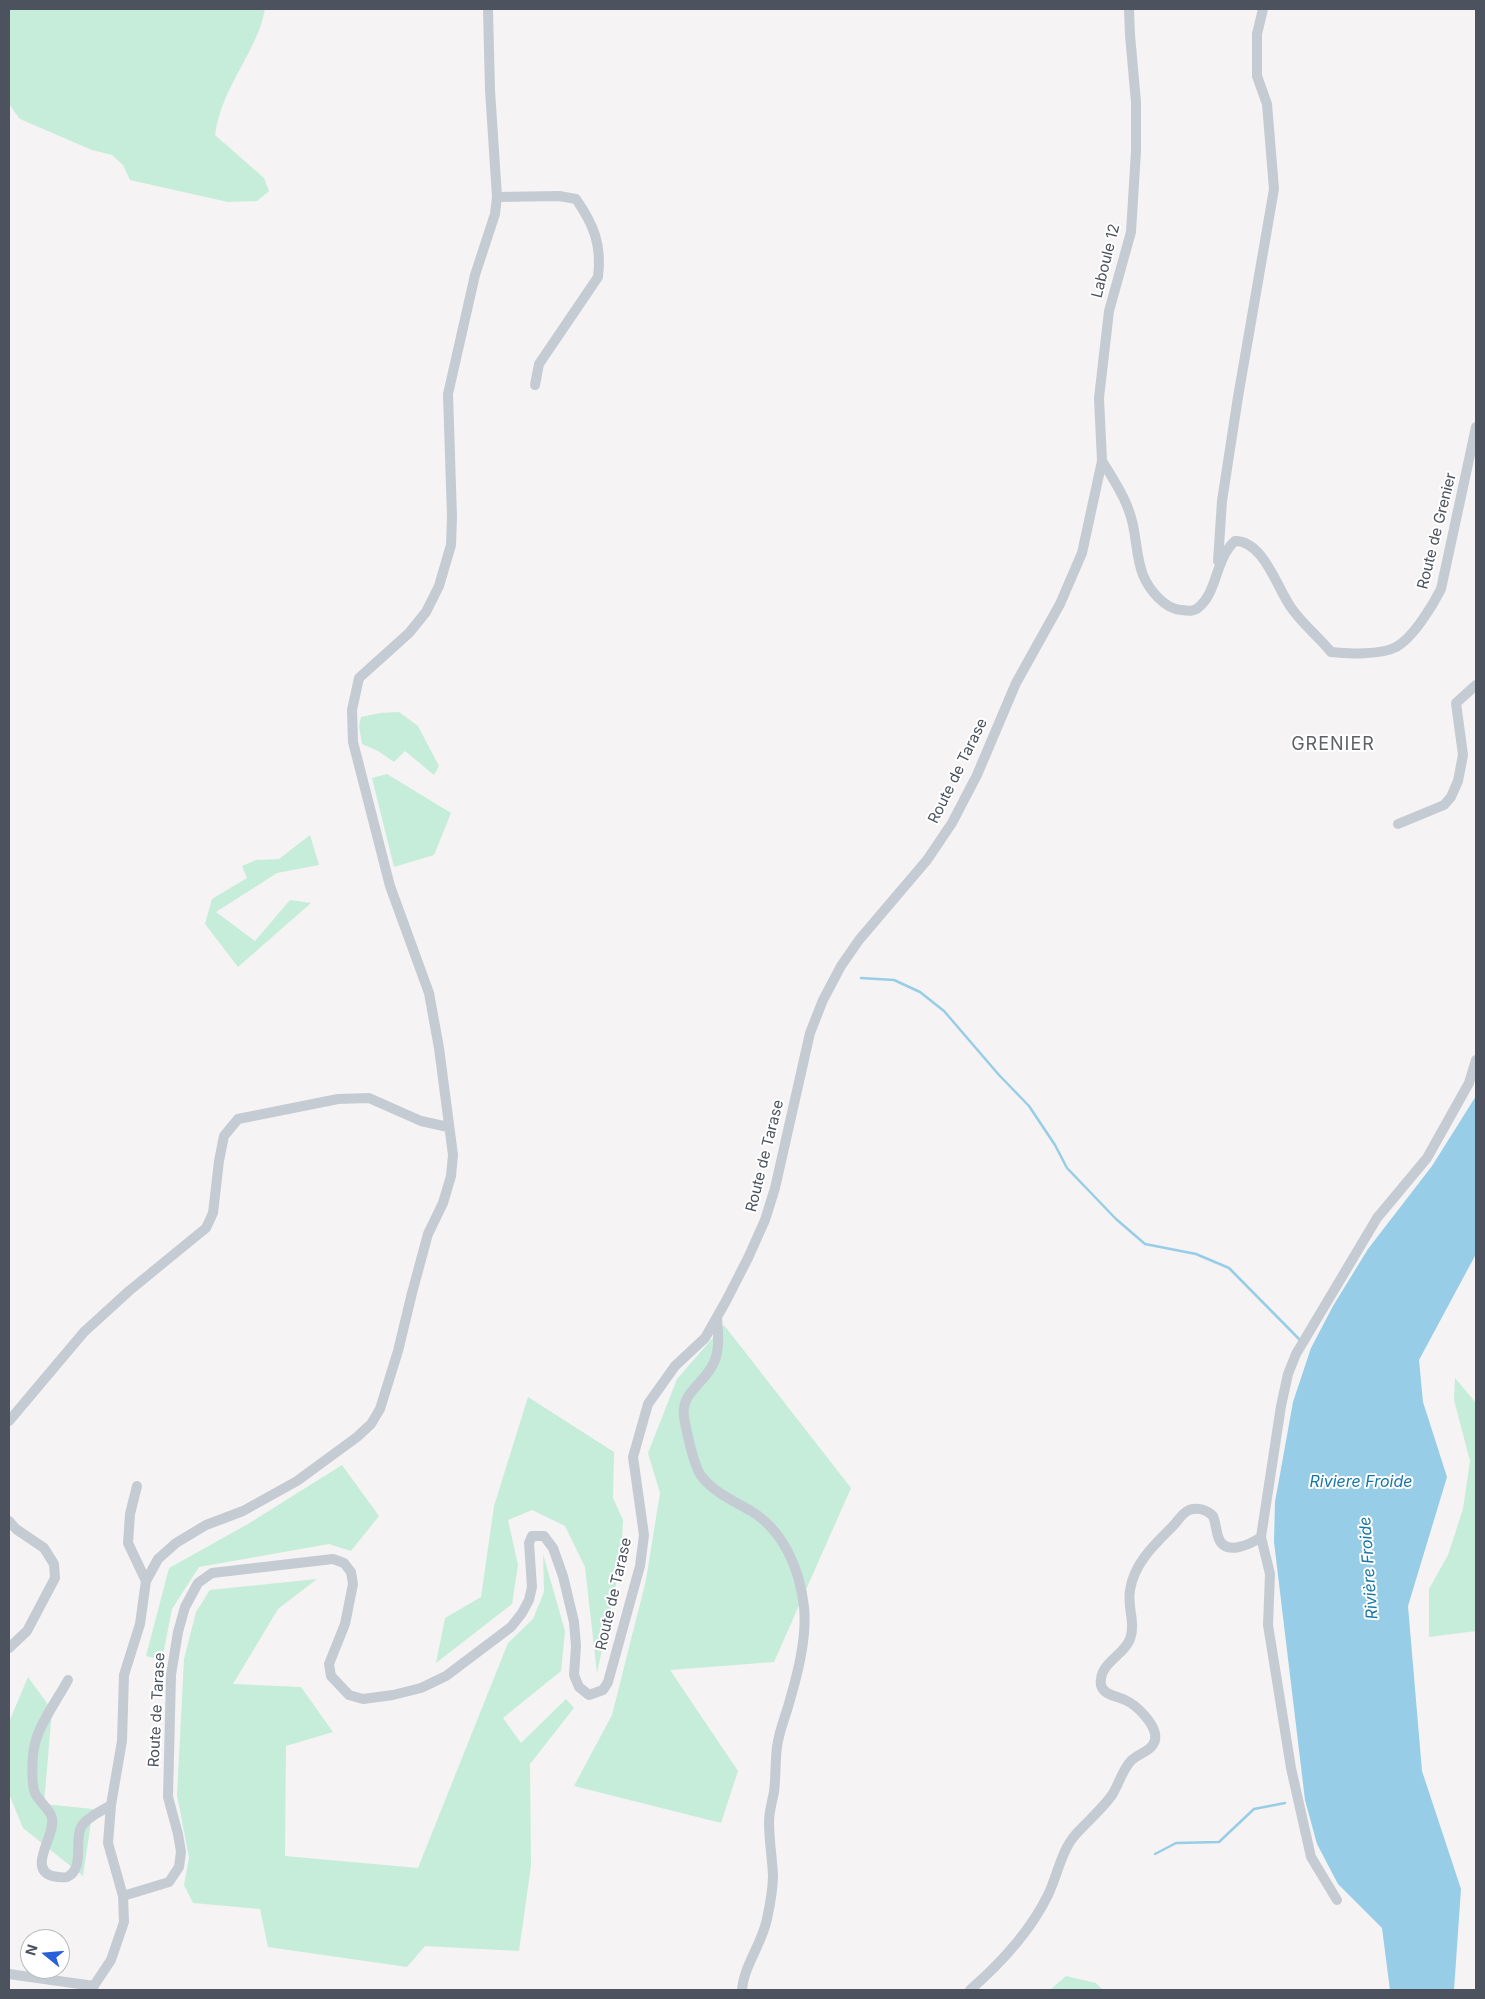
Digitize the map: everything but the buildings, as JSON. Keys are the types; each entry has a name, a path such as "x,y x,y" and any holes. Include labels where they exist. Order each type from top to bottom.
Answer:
{"street":[{"path":"9,1974 93,1988 111,1960 124,1922 123,1896 108,1843 111,1805 122,1741 124,1675 140,1624 146,1581 158,1560 176,1543 206,1525 243,1511 296,1480 357,1437 371,1424 380,1408 398,1351 428,1234 443,1203 450,1176 453,1155 439,1048 429,993 390,886 353,742 352,710 359,678 409,633 426,612 439,586 451,545 452,517 448,394 475,275 495,214 497,197 490,90 488,9"},
{"name":"Laboule 12","path":"1102,461 1099,398 1102,361 1109,311 1131,232 1134,193 1136,102 1129,9"},
{"path":"1218,570 1224,492 1274,189 1267,104 1257,76 1257,34 1263,9"},
{"path":"497,197 559,196 576,199 586,213 597,237 600,260 598,277 591,290 539,364 535,385"},
{"name":"Route de Grenier","path":"1102,461 1130,512 1143,575 1164,603 1177,610 1190,611 1198,608 1207,599 1225,552 1235,540 1245,541 1258,550 1290,606 1330,652 1359,653 1395,648 1404,641 1433,606 1441,588 1476,427"},
{"name":"Route de Tarase","path":"123,1896 169,1882 179,1867 181,1852 168,1797 171,1675 178,1632 185,1607 198,1583 212,1573 333,1559 344,1563 351,1572 353,1584 345,1624 329,1664 331,1676 349,1695 363,1699 412,1690 446,1676 511,1627 522,1614 529,1600 532,1587 529,1543 532,1536 544,1536 553,1548 568,1594 574,1622 576,1646 574,1675 578,1687 590,1695 603,1690 608,1682 640,1566 644,1535 633,1457 648,1404 675,1366 705,1338 748,1258 775,1188 810,1033 823,1000 841,966 859,940 927,860 952,823 972,783 1016,683 1060,604 1082,553 1102,461"},
{"path":"1398,824 1440,807 1452,797 1458,781 1463,756 1456,703 1476,685"},
{"path":"1338,1900 1311,1857 1291,1768 1268,1625 1270,1574 1261,1537 1281,1406 1288,1374 1296,1354 1377,1218 1427,1158 1469,1083 1476,1060"},
{"path":"9,1421 84,1332 129,1291 206,1228 213,1213 224,1136 238,1119 338,1099 369,1098 421,1121 448,1127"},
{"path":"717,1317 719,1343 716,1356 711,1368 690,1392 683,1411 695,1464 706,1482 767,1522 774,1530 791,1557 798,1577 804,1607 801,1650 792,1696 777,1744 775,1758 774,1793 768,1821 773,1876 767,1922 745,1975 742,1990"},
{"path":"137,1486 130,1514 128,1543 146,1581"},
{"path":"970,1990 984,1978 1019,1940 1040,1910 1069,1843 1112,1795 1131,1760 1154,1744 1155,1730 1148,1719 1127,1700 1104,1691 1101,1687 1101,1680 1109,1662 1130,1641 1133,1629 1130,1590 1139,1565 1154,1544 1184,1513 1193,1509 1204,1510 1213,1516 1219,1539 1223,1545 1229,1547 1249,1545 1261,1537"},
{"path":"9,1521 16,1529 44,1548 54,1564 55,1578 27,1631 9,1648"},
{"path":"68,1680 35,1742 33,1787 35,1794 52,1816 53,1823 43,1854 42,1865 45,1872 58,1877 66,1877 71,1874 76,1868 78,1859 81,1828 88,1820 111,1805"}],"green space":[{"path":"9,9 265,9 262,22 251,48 222,107 215,135 264,178 269,191 257,201 228,202 130,180 123,165 112,155 92,150 20,119 9,104"},
{"path":"399,712 418,726 439,766 434,775 405,751 394,762 378,751 362,744 359,726 361,717"},
{"path":"387,774 451,813 434,855 394,867 372,778"},
{"path":"310,835 319,865 277,873 216,912 255,941 290,900 311,903 238,967 205,924 212,899 247,878 242,866 256,860 279,859"},
{"path":"724,1325 851,1488 774,1662 670,1670 738,1771 721,1823 574,1786 612,1715 646,1580 660,1493 648,1453 677,1379"},
{"path":"1455,1378 1476,1403 1476,1631 1429,1637 1429,1589 1448,1555 1463,1509 1470,1461 1454,1400"},
{"path":"528,1397 614,1452 613,1498 623,1520 621,1560 597,1673 585,1567 565,1526 532,1510 508,1520 518,1565 512,1604 436,1663 445,1618 481,1597 494,1506"},
{"path":"342,1465 379,1516 351,1551 329,1544 199,1567 172,1609 162,1660 146,1656 169,1568 248,1524"},
{"path":"543,1554 565,1631 561,1671 503,1718 521,1743 566,1699 574,1708 530,1764 531,1866 519,1951 425,1946 407,1967 268,1947 260,1909 193,1903 184,1885 189,1858 177,1795 184,1659 196,1612 210,1590 317,1579 278,1609 233,1684 301,1687 333,1732 286,1746 285,1856 418,1868 508,1643 533,1619 544,1592"},
{"path":"28,1677 52,1710 44,1804 93,1809 83,1876 23,1828 9,1794 9,1722"},
{"path":"1066,1976 1096,1983 1103,1990 1050,1990"}],"water":[{"name":"Riviere Froide","path":"1476,1096 1476,1254 1419,1360 1423,1402 1447,1477 1408,1606 1422,1771 1461,1889 1454,1990 1390,1990 1382,1928 1338,1884 1317,1844 1305,1800 1274,1542 1275,1502 1293,1402 1311,1348 1333,1306 1368,1249 1432,1166"}],"waterway":[{"path":"861,978 894,980 920,992 944,1011 999,1075 1029,1106 1055,1145 1067,1168 1116,1219 1145,1244 1196,1254 1229,1268 1299,1339"},
{"path":"1155,1854 1176,1843 1219,1842 1254,1809 1285,1803"}],"district":[{"name":"GRENIER","path":"1333,745"}],"water label":[{"name":"Rivière Froide","path":"1369,1568"}]}
